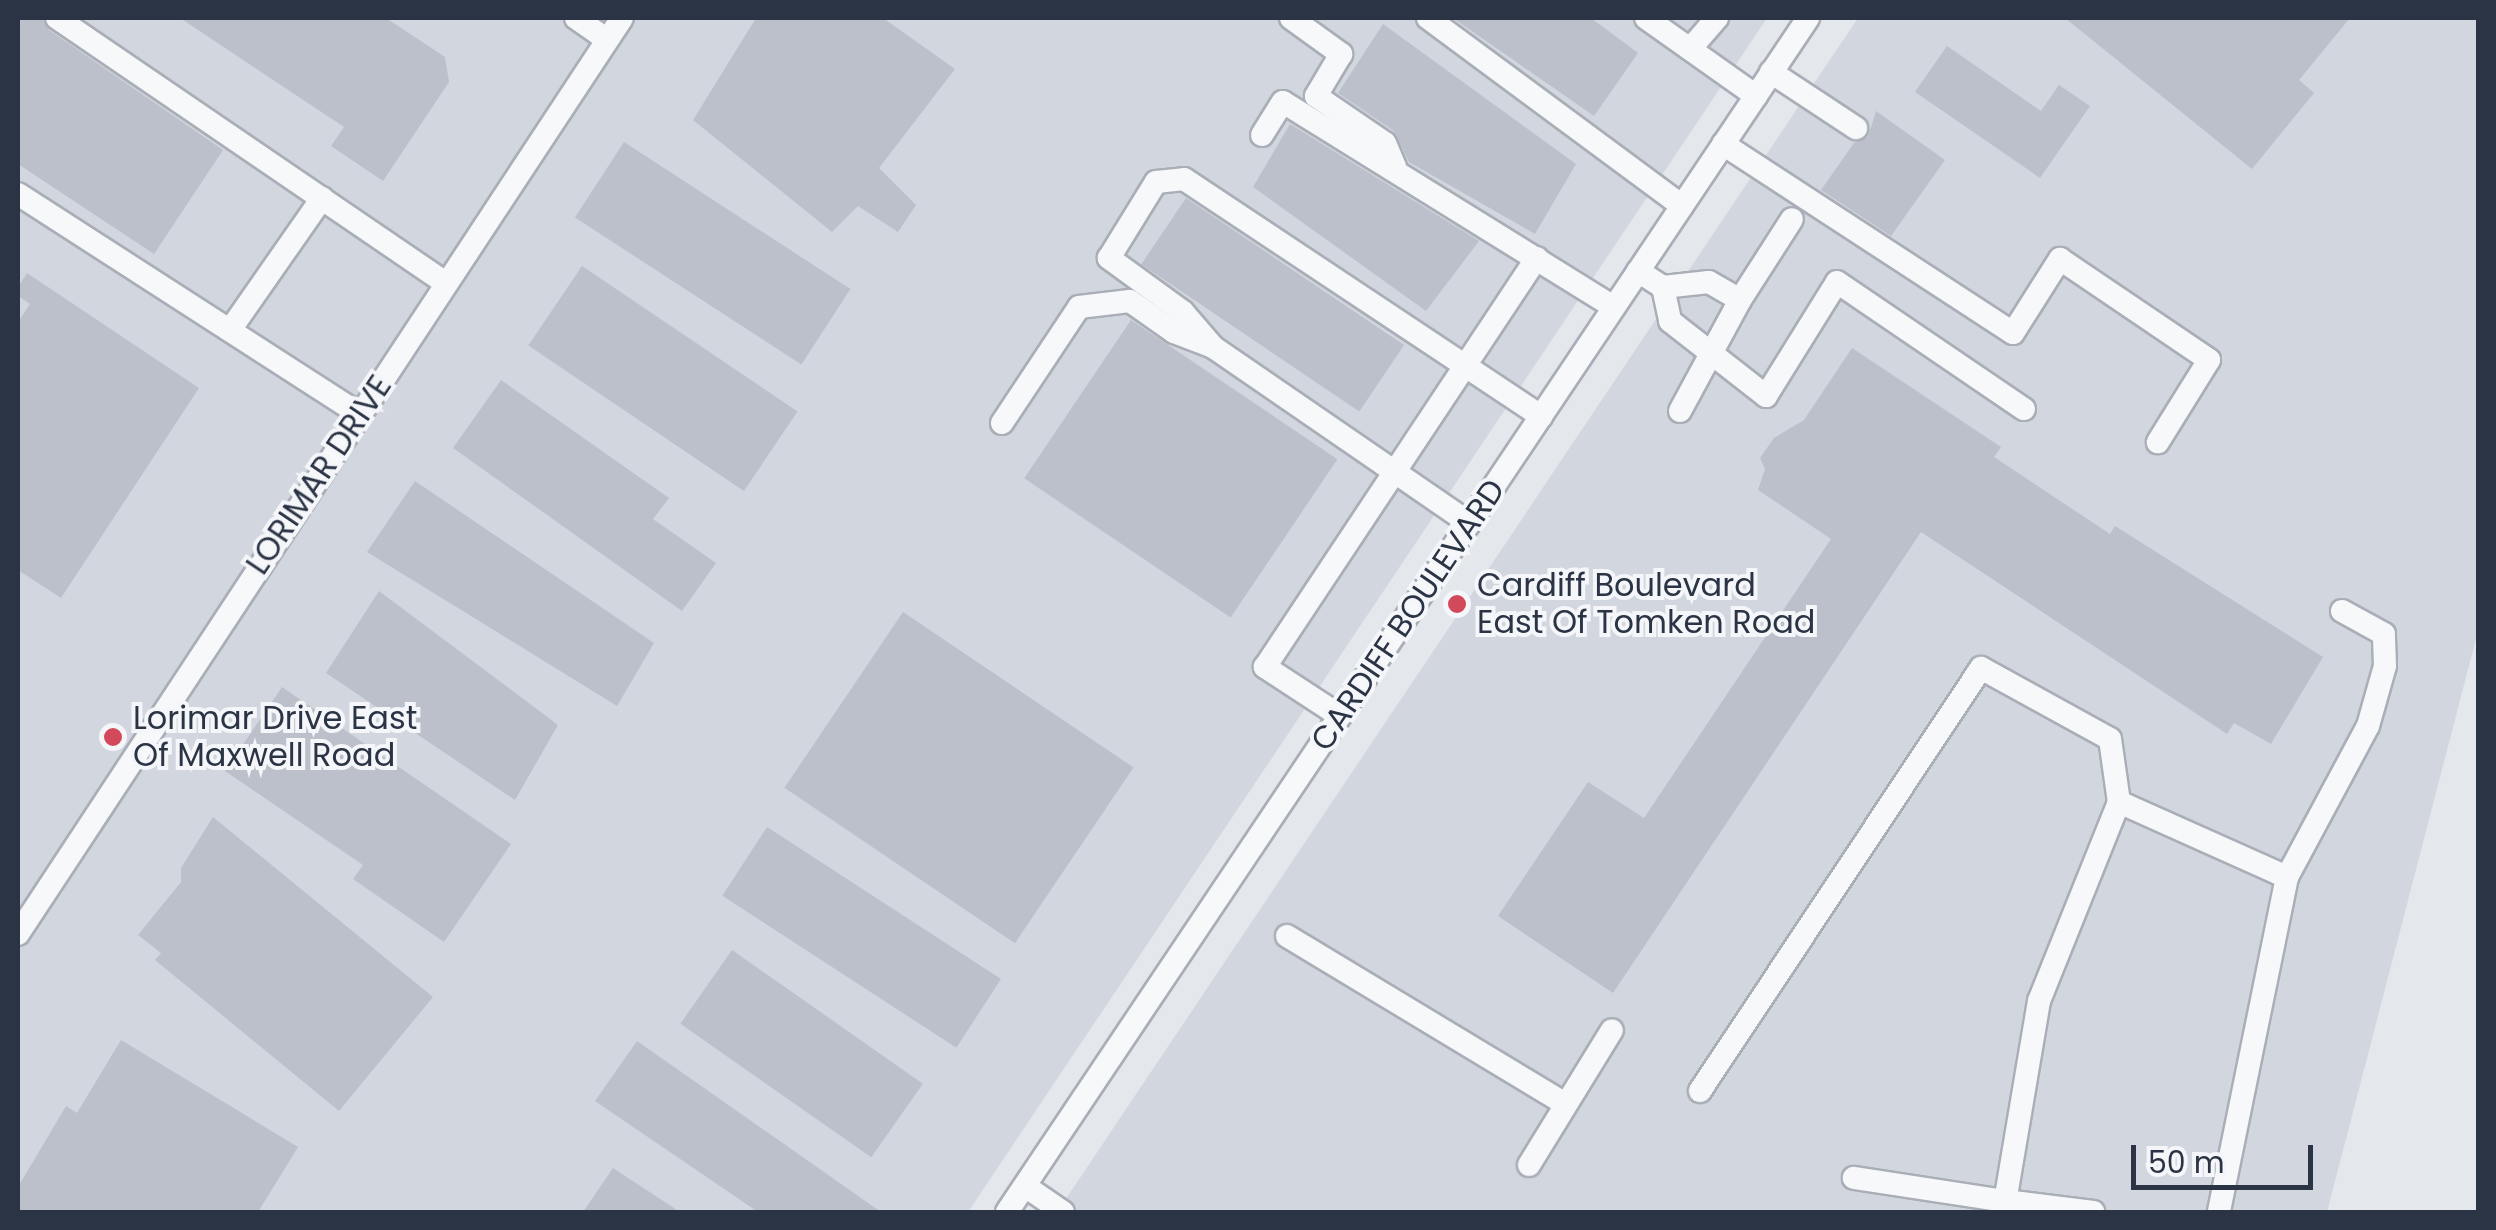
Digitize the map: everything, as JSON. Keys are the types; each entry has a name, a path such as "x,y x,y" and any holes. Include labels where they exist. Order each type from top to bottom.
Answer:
{"street":[{"path":"57,18 446,283"},
{"path":"576,18 607,40"},
{"name":"LORIMAR DRIVE","path":"18,930 622,18"},
{"path":"1290,18 1342,54 1316,96 1385,143 1396,167"},
{"path":"1428,18 1682,206"},
{"path":"1646,18 1756,96"},
{"path":"1690,49 1716,18"},
{"name":"CARDIFF BOULEVARD","path":"1007,1212 1808,18"},
{"path":"1772,72 1856,128"},
{"path":"1262,135 1283,102 1373,160 1396,167 1614,307"},
{"path":"1723,144 2013,333 2060,259 2210,360 2158,442"},
{"path":"1213,347 1183,312 1109,258 1156,182 1184,179 1541,416"},
{"path":"18,194 360,414"},
{"path":"230,330 322,198"},
{"path":"1680,411 1740,300 1792,219"},
{"path":"1340,716 1265,667 1537,258"},
{"path":"1638,271 1663,287 1709,282 1740,300"},
{"path":"1663,287 1670,321 1766,396 1838,282 2024,409"},
{"path":"1002,423 1079,307 1130,301 1174,332 1213,347 1469,524"},
{"path":"2219,1212 2287,877 2368,726 2385,666 2384,634 2342,612"},
{"path":"1700,1091 1980,668 2110,739 2119,802 2039,1001 2004,1207"},
{"path":"2119,802 2287,877"},
{"path":"1287,936 1565,1104"},
{"path":"1530,1165 1612,1030"},
{"path":"1854,1178 2004,1207 2094,1212"},
{"path":"1025,1186 1064,1212"}],"shaded area":[{"path":"18,18 1767,18 968,1212 18,1212"},
{"path":"1858,18 2478,18 2478,631 2327,1212 1057,1212"}],"building":[{"path":"18,18 42,18 49,30 223,150 154,254 18,164"},
{"path":"180,18 386,18 445,57 449,82 383,181 331,146 344,127"},
{"path":"756,18 883,18 955,69 879,168 916,205 898,232 858,206 832,232 693,120"},
{"path":"1453,18 1591,18 1638,53 1594,116"},
{"path":"2065,18 2350,18 2299,80 2314,93 2252,169"},
{"path":"1383,24 1576,164 1535,234 1409,162 1394,131 1338,93"},
{"path":"1947,46 2041,111 2059,85 2090,106 2040,178 1915,92"},
{"path":"1876,111 1945,160 1891,236 1821,190 1854,143 1868,137"},
{"path":"1290,124 1479,241 1426,311 1253,187"},
{"path":"624,142 850,289 801,365 575,217"},
{"path":"1186,198 1404,345 1359,411 1141,264"},
{"path":"582,266 798,411 744,491 528,346"},
{"path":"27,273 199,388 61,598 18,570 18,322 30,304 18,296 18,287"},
{"path":"1131,320 1337,459 1231,618 1024,478"},
{"path":"1852,348 2001,447 1994,457 2110,534 2115,526 2323,657 2271,744 2234,723 2227,734 1921,532 1613,993 1498,916 1588,782 1644,818 1831,539 1758,490 1765,469 1760,458 1774,438 1804,420"},
{"path":"501,380 669,498 653,519 716,563 682,611 453,448"},
{"path":"415,481 654,643 617,706 367,552"},
{"path":"379,591 558,725 515,800 326,673"},
{"path":"903,612 1133,767 1015,943 784,788"},
{"path":"282,687 511,844 444,942 353,879 363,865 225,771"},
{"path":"213,817 433,997 339,1111 155,960 161,953 138,935 181,882 181,868"},
{"path":"767,827 1001,979 956,1048 722,896"},
{"path":"732,950 923,1084 871,1157 680,1024"},
{"path":"121,1040 298,1147 258,1212 18,1212 18,1187 66,1106 77,1113"},
{"path":"637,1041 881,1212 758,1212 595,1101"},
{"path":"613,1168 680,1212 583,1212"}],"place":[{"name":"Cardiff Boulevard East Of Tomken Road","path":"1457,604"},
{"name":"Lorimar Drive East Of Maxwell Road","path":"113,737"}]}
